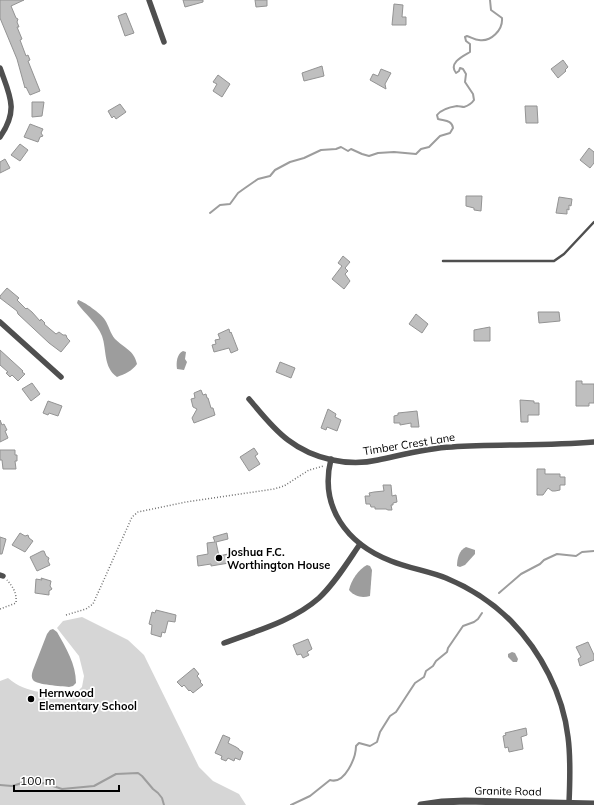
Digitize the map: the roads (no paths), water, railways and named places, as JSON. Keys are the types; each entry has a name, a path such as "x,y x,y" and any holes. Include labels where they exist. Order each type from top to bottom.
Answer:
{"street":[{"path":"149,0 164,42"},
{"path":"0,68 12,106 12,113 6,128 0,137"},
{"path":"0,322 61,377"},
{"name":"Timber Crest Lane","path":"249,398 276,429 288,440 302,449 330,462 376,461 414,452 451,447 594,442"},
{"path":"330,462 328,492 336,515 350,536 374,554 392,562 430,572 466,588 498,610 526,638 542,661 558,696 564,716 570,755 569,804"},
{"path":"224,643 286,619 312,604 332,583 360,544"},
{"name":"Granite Road","path":"421,805 465,801 594,804"}],"lane":[{"path":"443,261 554,261 559,259 594,222"}],"waterway":[{"path":"210,213 220,205 230,204 238,193 258,179 270,176 275,170 290,162 304,158 321,150 336,149 341,147 348,151 351,149 369,156 378,153 394,152 416,154 421,149 429,147 440,136 450,133 453,128 452,125 448,121 438,119 437,115 449,108 457,106 465,107 474,100 473,94 465,82 466,74 463,69 460,68 456,73 454,69 457,60 470,52 470,44 466,41 465,37 467,36 478,40 488,39 492,37 501,27 502,18 491,10 490,0"},
{"path":"499,593 521,574 557,554 576,556 582,552 594,551"},
{"path":"291,805 310,796 330,780 335,780 345,774 352,763 356,746 359,743 370,746 377,742 380,732 390,716 396,712 415,683 424,677 426,671 447,652 448,648 463,626 474,622 482,613"},
{"path":"0,785 12,786 31,782 36,784 44,783 62,789 94,786 116,774 138,773 158,793 162,798 164,805"}],"place":[{"name":"Joshua F.C. Worthington House","path":"219,558"},
{"name":"Hernwood Elementary School","path":"31,699"}]}
